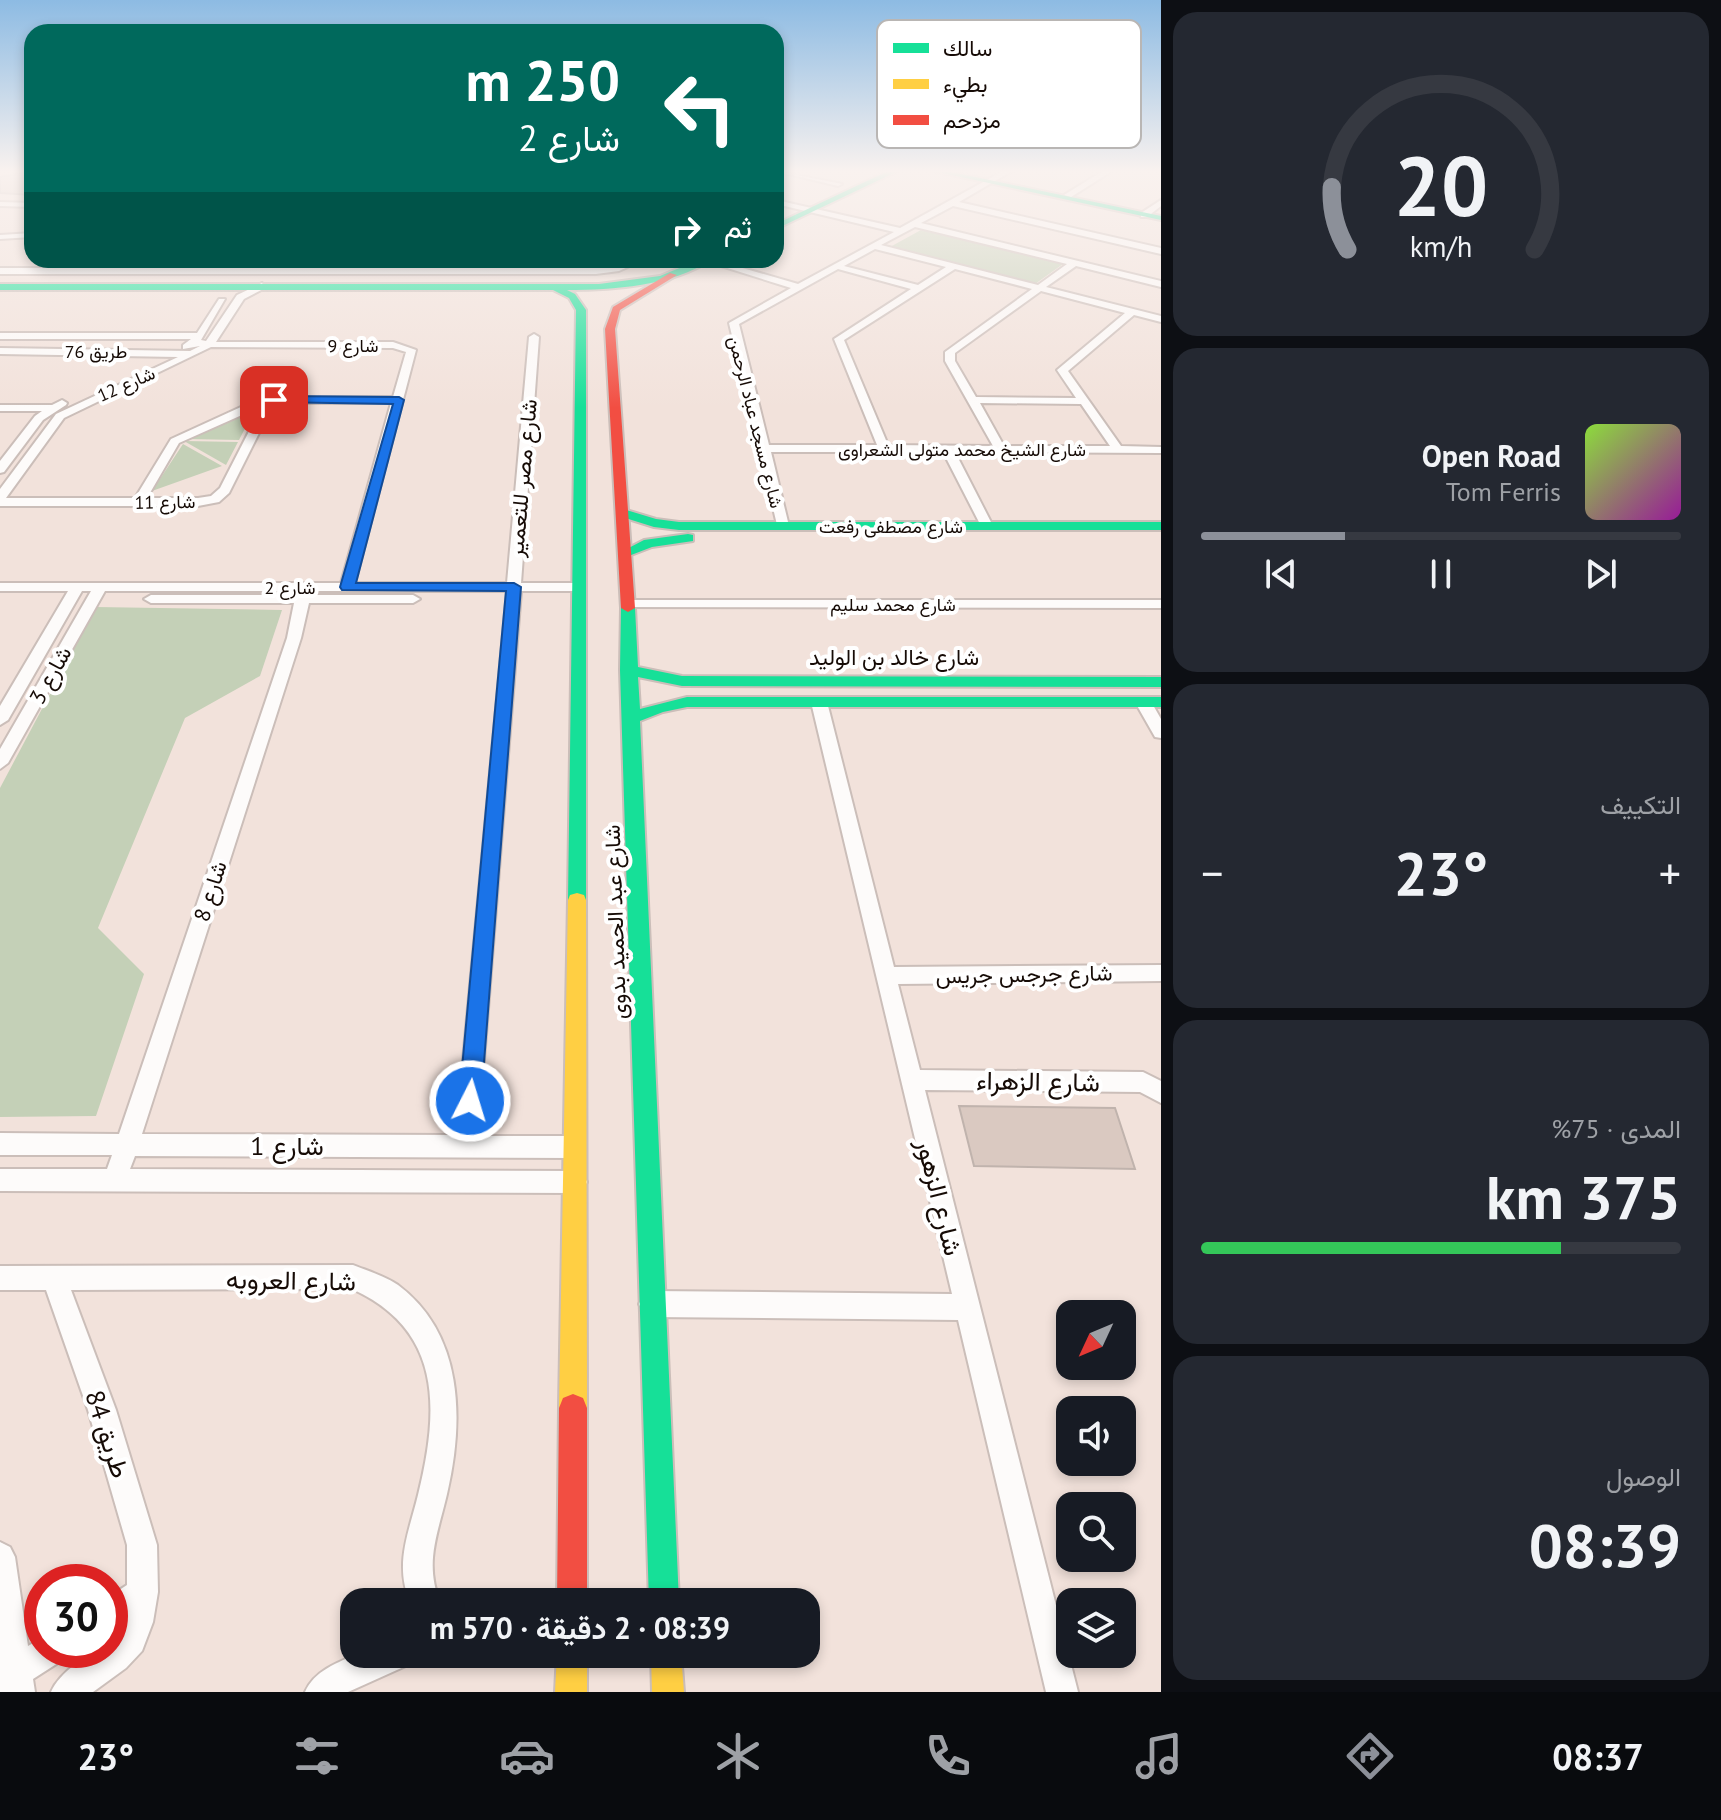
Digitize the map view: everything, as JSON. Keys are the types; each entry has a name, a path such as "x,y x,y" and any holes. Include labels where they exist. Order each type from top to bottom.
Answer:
{"main road":[{"path":"0,280 339,275 612,277 673,268"},
{"path":"0,287 627,285 673,268"},
{"path":"555,287 572,296 579,304 597,300 616,309 673,268"},
{"name":"شارع عبد الحميد بدوى","path":"572,1588 579,304"},
{"name":"شارع عبد الحميد بدوى","path":"616,309 610,329 626,553 663,1588"},
{"name":"شارع مصطفى رفعت","path":"623,513 669,532 1161,537"},
{"name":"شارع مصطفى رفعت","path":"626,553 669,532 783,526 1161,526"},
{"name":"شارع خالد بن الوليد","path":"628,670 669,679 1161,682"},
{"path":"669,679 674,704"},
{"name":"شارع خالد بن الوليد","path":"630,719 674,704 1152,702"},
{"path":"571,1692 572,1668"},
{"path":"667,1668 668,1692"}],"street":[{"name":"شارع مسجد عباد الرحمن","path":"783,526 733,326 738,319 866,250"},
{"path":"890,250 1161,319"},
{"path":"1020,250 1161,284"},
{"path":"1001,450 950,361 950,352 1074,263"},
{"path":"835,266 918,288"},
{"path":"884,449 838,341 844,334 954,266"},
{"path":"0,271 88,271 94,268"},
{"path":"171,268 339,275 603,271 613,268"},
{"path":"338,268 339,275"},
{"path":"339,275 346,268"},
{"path":"733,268 797,287"},
{"name":"شارع 12","path":"0,500 56,412 152,357 198,345 225,294 219,286"},
{"name":"شارع 12","path":"56,412 72,408 198,345 239,296 262,286"},
{"path":"1118,450 1063,368 1132,312"},
{"path":"0,336 198,345"},
{"name":"شارع مصر للتعمير","path":"466,1145 534,337"},
{"name":"شارع 9","path":"198,345 403,346 412,354 347,587"},
{"name":"طريق 76","path":"0,351 152,357"},
{"path":"139,502 175,441 270,400 399,400"},
{"name":"شارع 11","path":"0,500 202,502 221,495 270,400"},
{"path":"972,400 1083,401"},
{"path":"0,408 56,412"},
{"path":"0,416 41,416 56,412"},
{"path":"0,469 41,416"},
{"name":"شارع الشيخ محمد متولى الشعراوى","path":"763,448 1161,450"},
{"path":"948,450 987,526"},
{"name":"شارع 2","path":"0,587 73,593 579,593"},
{"name":"شارع 2","path":"303,594 347,587 513,593"},
{"name":"شارع 2","path":"0,599 73,593"},
{"name":"شارع 3","path":"0,720 73,593"},
{"name":"شارع 3","path":"0,763 96,593"},
{"name":"شارع 8","path":"115,1180 294,638 303,594"},
{"name":"شارع محمد سليم","path":"626,604 1161,604"},
{"name":"شارع الزهور","path":"819,702 1062,1692"},
{"path":"1152,702 1161,733"},
{"name":"شارع جرجس جريس","path":"886,976 1161,973"},
{"name":"شارع الزهراء","path":"912,1080 1143,1082 1161,1093"},
{"name":"شارع 1","path":"0,1144 575,1147"},
{"name":"شارع 1","path":"0,1180 575,1182"},
{"name":"شارع العروبه","path":"0,1278 353,1277 376,1284 398,1297 416,1315 429,1337 442,1393 444,1427 440,1462 414,1564 419,1588"},
{"name":"طريق 84","path":"54,1279 102,1410 142,1545 143,1592 138,1622 131,1640 115,1657 67,1692"},
{"path":"652,1304 968,1307"},
{"path":"0,1557 11,1682"},
{"path":"128,1602 143,1592"},
{"path":"11,1682 28,1668"},
{"path":"321,1692 345,1675 362,1668"}],"green space":[{"path":"902,250 1004,250 1063,264 1035,284"},
{"path":"255,409 239,440 185,439"},
{"path":"184,441 238,442 226,465"},
{"path":"183,444 222,466 152,491"},
{"path":"96,607 282,610 260,676 185,718 98,928 144,974 96,1116 0,1117 0,788"}],"building":[{"path":"959,1106 1115,1108 1135,1169 974,1166"}],"traffic: fast":[{"path":"0,287 599,287 662,278 687,268"},
{"path":"555,287 572,296 581,310 577,900"},
{"path":"623,513 654,523 679,526 1161,526"},
{"path":"626,553 649,543 688,538"},
{"path":"628,608 663,1588"},
{"path":"628,670 682,681 1161,682"},
{"path":"630,719 660,707 687,702 1161,702"}],"traffic: slow":[{"path":"573,1408 577,900"},
{"path":"571,1692 572,1668"},
{"path":"667,1668 668,1692"}],"traffic: jam":[{"path":"628,608 610,329 616,309 673,275"},
{"path":"572,1588 573,1408"}],"route":[{"path":"274,400 399,400 347,587 514,587 470,1101"}]}
